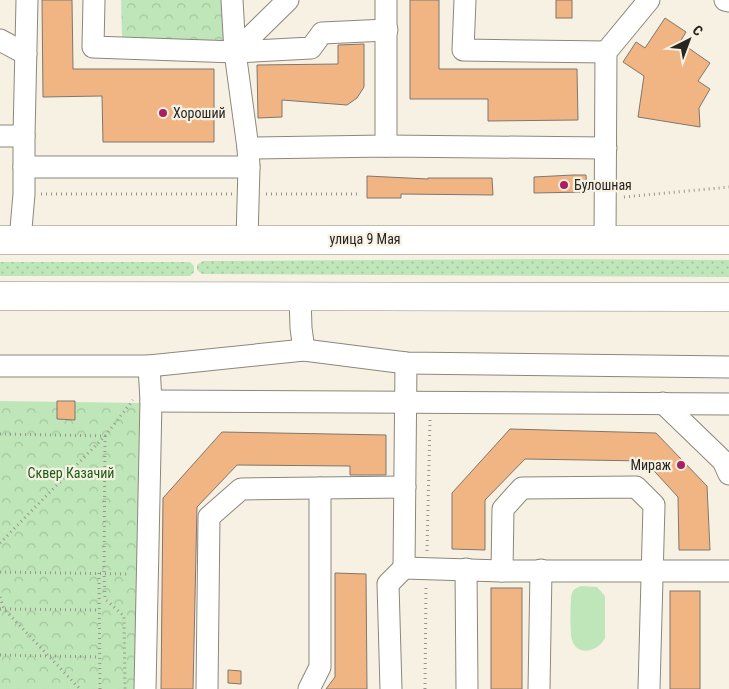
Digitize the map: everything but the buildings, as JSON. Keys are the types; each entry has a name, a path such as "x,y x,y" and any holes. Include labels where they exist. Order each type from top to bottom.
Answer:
{"main road":[{"name":"улица 9 Мая","path":"10,240 729,240"},
{"path":"0,296 729,297"}],"street":[{"path":"10,240 24,194 27,0"},
{"path":"94,0 93,47 235,52 311,48 322,33 387,30"},
{"path":"232,0 235,52 249,158 247,239"},
{"path":"235,52 288,0"},
{"path":"386,0 386,146"},
{"path":"465,0 463,50 606,52"},
{"path":"605,239 606,52 649,0"},
{"path":"725,0 729,2"},
{"path":"0,40 26,54"},
{"path":"0,136 24,136"},
{"path":"24,167 249,158 386,146 606,148"},
{"path":"300,296 304,350"},
{"path":"0,366 149,366 304,350 406,363 729,367"},
{"path":"391,689 388,584 404,568 406,363"},
{"path":"145,689 149,366"},
{"path":"150,397 406,402 729,404"},
{"path":"664,404 723,461 729,474"},
{"path":"207,689 209,517 241,488 405,487"},
{"path":"502,570 503,509 522,488 636,487 654,505 650,689"},
{"path":"309,689 320,667 320,488"},
{"path":"404,568 729,571"},
{"path":"466,570 467,689"},
{"path":"540,689 541,570"}],"path":[{"path":"606,198 729,187"},
{"path":"24,194 357,194"},
{"path":"0,544 105,436 138,394 150,397"},
{"path":"425,689 430,402"},
{"path":"0,434 105,436"},
{"path":"105,436 105,599 124,616 124,689"},
{"path":"0,572 147,574"},
{"path":"99,573 100,689"},
{"path":"0,596 2,608 80,689"},
{"path":"2,608 100,610"},
{"path":"0,655 100,657"}],"green space":[{"path":"121,0 223,0 225,41 122,38"},
{"path":"729,260 729,277 202,274 197,270 197,265 203,261"},
{"path":"0,262 190,262 194,266 194,272 190,276 0,276"},
{"name":"Сквер Казачий","path":"0,401 143,403 138,689 0,689"},
{"path":"581,586 597,587 605,596 605,638 598,647 588,651 578,649 571,637 571,596 573,590"}],"place":[{"name":"Хороший","path":"163,113"},
{"name":"Булошная","path":"564,185"},
{"name":"Мираж","path":"681,465"}]}
